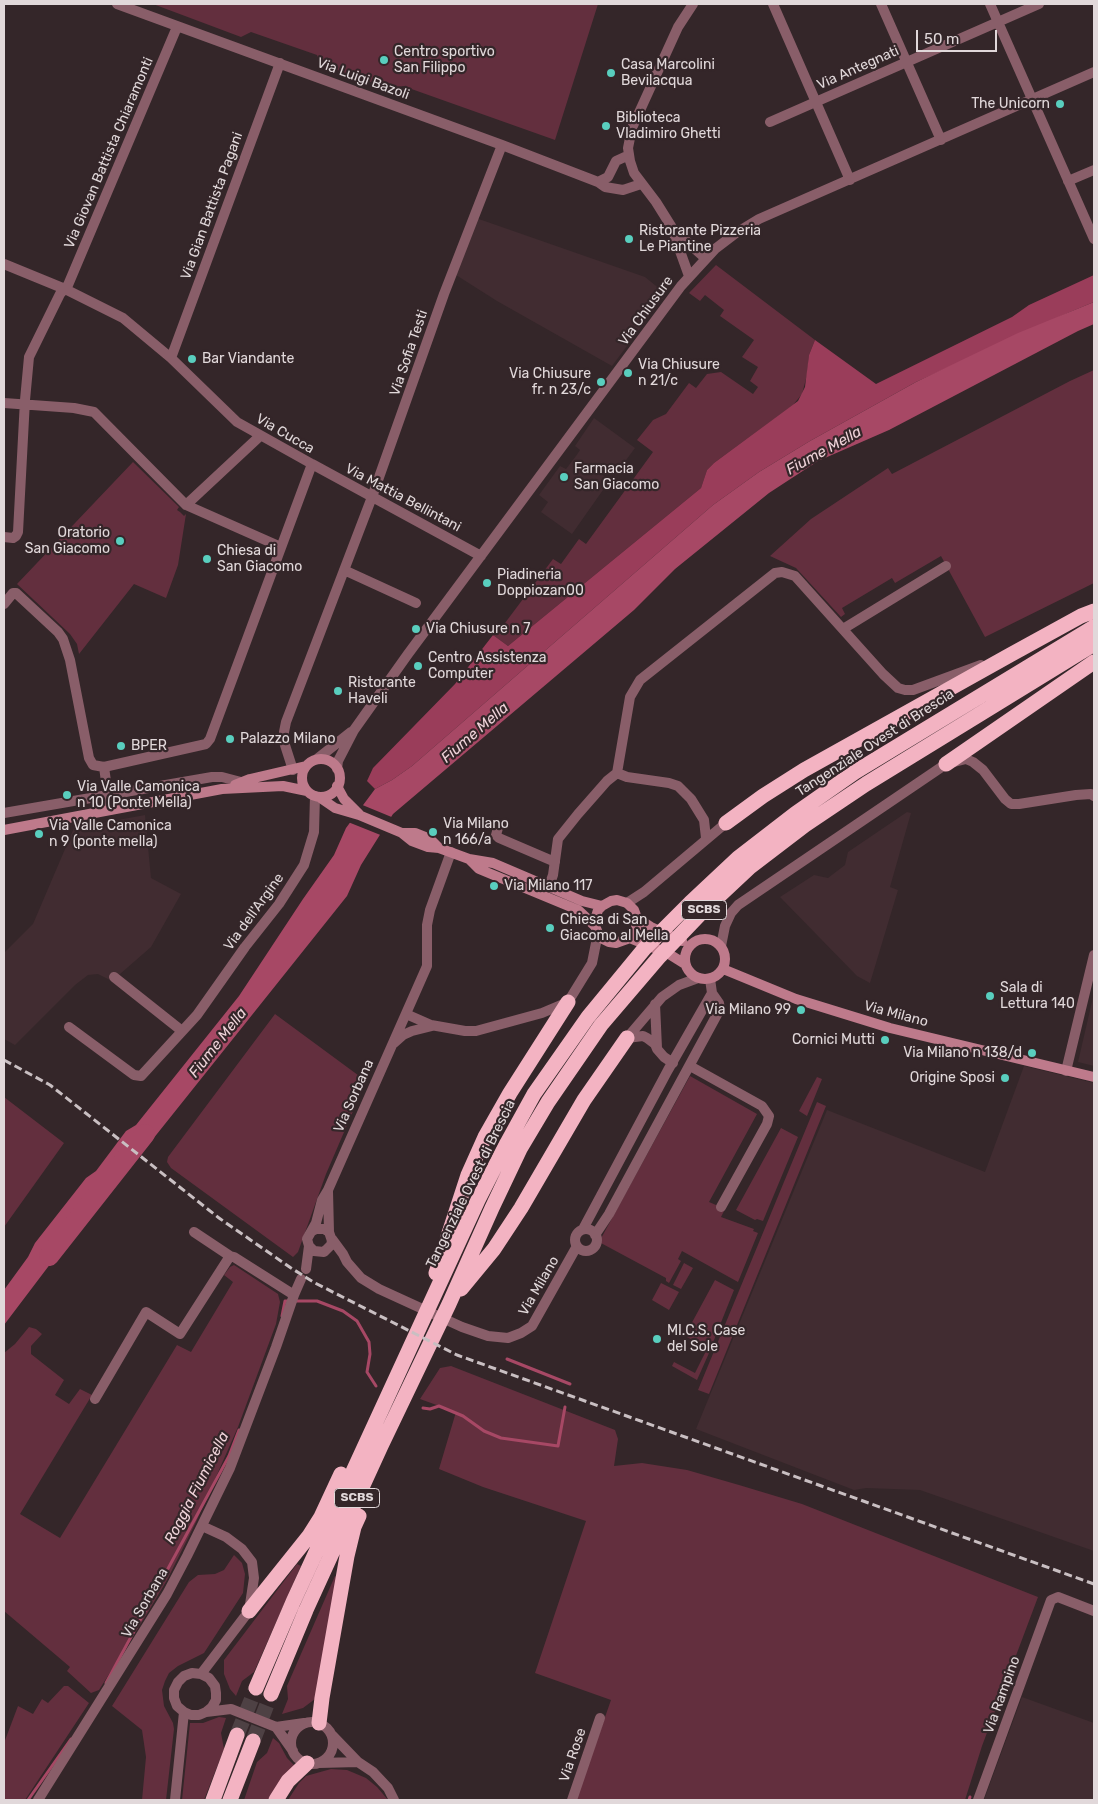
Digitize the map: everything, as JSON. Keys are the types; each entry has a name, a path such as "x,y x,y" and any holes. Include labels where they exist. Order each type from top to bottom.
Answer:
{"highway":[{"path":"726,822 804,770 1010,654 1094,611"},
{"name":"Tangenziale Ovest di Brescia","path":"256,1688 293,1602 478,1200 534,1094 588,1017 644,949 690,903 738,858 794,814 855,772 1094,627"},
{"name":"SCBS","path":"271,1694 306,1610 520,1149 579,1055 622,998 703,911 750,867 805,825 866,784 1094,644"},
{"path":"946,764 1094,662"},
{"path":"419,1329 450,1227 468,1175 485,1137 568,1002"},
{"path":"449,1304 494,1249 516,1217 584,1100 627,1038"},
{"path":"314,1722 322,1698 347,1556 354,1527 375,1478 381,1446"},
{"path":"249,1611 308,1536 343,1469 364,1449"},
{"path":"213,1800 237,1735"},
{"path":"230,1800 252,1741"},
{"path":"276,1800 288,1781 312,1763"}],"main road":[{"path":"5,829 222,789 282,786 314,795 330,794 337,786 339,774 337,769 328,761 318,760 293,770 241,782 222,789"},
{"path":"306,766 302,776 304,787 336,808 360,815 402,833 412,841 428,847 439,848 468,859 493,863 582,901 602,906"},
{"path":"337,786 348,805 360,815"},
{"path":"468,859 479,869 572,907 584,915 609,942 616,943 635,940 681,961 698,978 710,979 718,975 723,969 726,955 721,946 711,939 690,943 651,927 637,918"},
{"path":"597,929 596,915 602,906 617,900 627,903 634,910 637,918 635,940"},
{"path":"681,961 690,943"},
{"name":"Via Milano","path":"723,969 796,999 881,1025 1094,1078"}],"street":[{"name":"Via Luigi Bazoli","path":"117,4 502,145 598,182 605,187 617,190 629,189 641,184"},
{"path":"689,276 671,226 656,202 641,184 632,167 629,155 629,141 632,128 678,27 693,4"},
{"path":"773,4 850,180"},
{"path":"881,4 941,140"},
{"path":"990,4 1094,239"},
{"name":"Via Antegnati","path":"770,122 1039,4"},
{"name":"Via Giovan Battista Chiaramonti","path":"4,537 16,536 18,532 24,405 29,357 60,294 68,285 177,26"},
{"name":"Via Gian Battista Pagani","path":"171,358 280,63"},
{"name":"Via Chiusure","path":"337,769 338,761 354,730 689,276 705,258 725,240 753,222 1094,72"},
{"name":"Via Sofia Testi","path":"293,770 284,742 285,727 372,497 444,294 502,145"},
{"path":"598,182 608,177 618,160 629,155"},
{"path":"1068,181 1094,170"},
{"path":"671,226 705,258"},
{"name":"Via Cucca","path":"4,264 65,289 123,318 171,358 230,417 260,436 312,464 208,742 203,746 104,767"},
{"path":"4,404 74,408 94,412 186,505 281,547"},
{"path":"186,505 260,436"},
{"name":"Via Mattia Bellintani","path":"312,464 481,556"},
{"path":"843,629 946,566"},
{"path":"344,570 416,603"},
{"path":"549,886 553,875 558,838 617,773 630,697 640,680 775,573 782,572 795,576 883,674 898,688 913,690 1010,654"},
{"path":"4,604 16,593 61,636 70,660 89,758 93,764 104,767 110,810"},
{"name":"Via Chiusure","path":"318,760 354,730"},
{"path":"721,946 724,926 738,905 946,764 966,759 973,762 983,770 1011,804 1076,795 1093,795"},
{"path":"617,773 627,777 678,786 691,799 704,820 706,838"},
{"path":"4,813 212,777 222,777 241,782"},
{"name":"Via dell'Argine","path":"69,1027 134,1075 140,1076 196,1015 279,904 304,865 314,832 314,795"},
{"path":"704,820 726,822"},
{"path":"627,903 651,886 726,822"},
{"path":"498,828 496,835 498,838 555,862"},
{"name":"Via Sorbana","path":"328,1190 331,1245 321,1252 306,1269 309,1246 307,1239 312,1231 322,1200 427,966 427,925 430,910 451,852"},
{"path":"406,1014 436,1026 465,1031 476,1030 542,1012 568,1002 590,968 594,957 597,929"},
{"path":"1066,1071 1094,955"},
{"path":"114,977 182,1031"},
{"path":"627,1038 655,1004 674,988 698,978"},
{"path":"710,979 712,993 719,1003 720,1009 596,1235 596,1242 590,1249 583,1250 577,1246 575,1236 583,1229 712,993"},
{"path":"655,1004 658,1036 657,1049"},
{"path":"392,1044 403,1035 412,1031 436,1026"},
{"path":"627,1038 643,1036 647,1038 655,1044 664,1058 673,1063 691,1064 762,1106 767,1111 769,1116 767,1124 721,1207"},
{"path":"673,1063 683,1078"},
{"path":"312,1231 320,1228 330,1236 343,1254 346,1262"},
{"path":"583,1229 592,1230 596,1235"},
{"path":"194,1232 294,1295"},
{"path":"309,1246 314,1251 346,1262"},
{"name":"Via Milano","path":"346,1262 361,1278 379,1289 462,1327 488,1336 508,1338 532,1326 577,1246"},
{"path":"95,1399 146,1312 180,1334 230,1256"},
{"name":"Via Sorbana","path":"38,1800 167,1594 202,1526 230,1468 301,1279"},
{"path":"201,1674 249,1611 254,1578 252,1562 242,1549 226,1537 202,1526"},
{"name":"Via Rampino","path":"978,1800 1051,1600 1058,1597 1094,1612"},
{"path":"231,1708 191,1715 177,1706 174,1690 184,1676 192,1673 201,1674 209,1678 231,1708 276,1727 314,1722 326,1727 358,1762 373,1772 388,1788 394,1800"},
{"path":"206,1712 216,1700 214,1686"},
{"path":"175,1800 184,1712"},
{"name":"Via Rose","path":"572,1800 600,1718"},
{"path":"293,1752 292,1736 296,1730 302,1725 314,1722"},
{"path":"276,1727 299,1759 312,1763 358,1762"},
{"path":"312,1763 329,1755 333,1742 331,1734"}],"shaded area":[{"path":"153,4 598,4 555,140 403,86 391,89 320,64 317,55 251,32 241,37"},
{"path":"476,218 645,277 666,294 612,366 497,301 456,275"},
{"path":"716,265 815,340 809,355 807,375 802,394 793,405 714,463 707,470 701,488 508,646 493,635 496,630 499,631 553,559 561,564 579,539 586,544 653,452 637,440 653,420 666,414 689,383 696,388 707,374 721,372 753,394 758,387 750,381 758,367 742,357 754,340 720,316 724,310 705,295 700,301 689,293"},
{"path":"1094,275 1094,302 916,382 810,441 759,472 713,505 412,766 375,789 367,781 373,768 455,684 493,635 508,646 701,488 707,470 714,463 798,401 805,387 809,355 815,340 876,384 1012,317 1029,305"},
{"path":"1094,370 1094,583 985,637 941,556 895,583 892,578 842,608 845,614 841,617 796,568 770,556 811,519 888,468 892,474"},
{"path":"594,418 635,448 615,475 605,468 601,474 610,480 572,534 541,512 548,502 539,495 560,466 566,469 576,456 580,450 575,446"},
{"name":"Oratorio San Giacomo","path":"133,462 179,507 177,510 184,516 186,514 178,565 166,598 134,584 79,654 77,644 70,634 17,584"},
{"path":"907,812 911,813 890,887 898,890 870,983 857,976 780,897 814,875 828,878 845,865 848,852"},
{"path":"145,815 151,878 181,894 151,947 112,981 98,974 88,975 75,985 15,1045 4,1039 4,953 33,924 74,828"},
{"path":"1094,993 1094,1066 1078,1062"},
{"path":"275,1014 366,1081 326,1174 298,1252 293,1257 171,1168 167,1162 168,1157"},
{"path":"1024,1066 1094,1083 1094,1551 920,1490 866,1488 854,1490 696,1429 827,1110 985,1172"},
{"path":"690,1076 757,1114 709,1202 723,1208 722,1210 724,1211 721,1217 754,1229 753,1231 758,1233 738,1282 682,1251 678,1259 681,1261 669,1283 666,1281 666,1278 599,1242"},
{"path":"817,1077 822,1079 807,1116 799,1111"},
{"path":"4,1097 64,1143 4,1227"},
{"path":"817,1102 826,1106 709,1394 698,1390"},
{"path":"781,1128 798,1137 763,1221 755,1220 736,1210"},
{"path":"684,1263 693,1268 681,1289 673,1285"},
{"path":"234,1265 278,1294 280,1302 276,1324 238,1427 196,1522 167,1580 99,1690 91,1693 67,1671 70,1667 4,1611 4,1353 15,1344 29,1327 36,1329 42,1334 31,1346 31,1354 64,1380 55,1395 69,1404 80,1389 92,1395 20,1514 60,1538 177,1345 191,1352 233,1282 224,1275"},
{"path":"715,1280 734,1290 710,1350 687,1337 691,1329 689,1328"},
{"path":"661,1283 679,1292 669,1310 652,1300"},
{"path":"706,1351 709,1353 697,1380 672,1366 674,1362 695,1373"},
{"path":"451,1366 615,1430 618,1439 614,1466 642,1463 687,1470 802,1504 1038,1597 982,1746 965,1800 576,1800 611,1700 535,1673 586,1521 483,1487 439,1469 456,1412 420,1399 440,1368"},
{"path":"234,1555 242,1563 245,1574 243,1593 204,1653 178,1666 169,1673 162,1690 164,1706 174,1729 166,1800 142,1800 146,1757 142,1730 112,1706 189,1582 198,1575 215,1574 224,1570"},
{"path":"297,1564 301,1566 254,1672 242,1681 236,1696 230,1689 224,1674 224,1660"},
{"path":"335,1576 338,1578 315,1699 303,1708 282,1714 288,1699 287,1686"},
{"path":"64,1686 68,1686 89,1703 25,1800 4,1800 4,1743 18,1706 33,1714 42,1699 48,1703"},
{"path":"1022,1697 1094,1723 1094,1800 984,1800"},
{"path":"219,1717 226,1718 221,1733 224,1749 204,1800 182,1800 190,1723 203,1723"},
{"path":"273,1738 279,1743 287,1758 296,1767 272,1800 244,1800 257,1762 267,1753"},
{"path":"331,1769 347,1770 366,1778 388,1800 288,1800 306,1776"}],"water":[{"path":"1094,302 1094,324 889,430 818,461 769,493 675,569 634,610 393,814 361,865 347,896 145,1149 128,1155 121,1160 115,1172 98,1192 88,1210 68,1230 54,1259 4,1325 4,1290 28,1257 35,1243 86,1178 96,1171 126,1131 136,1125 239,996 334,855 346,828 375,789 412,766 713,505 759,472 810,441 916,382 1018,333"}],"pier":[{"path":"360,804 394,818 383,836 348,822"}],"waterway":[{"name":"Fiume Mella","path":"49,1256 145,1134"},
{"name":"Roggia Fiumicella","path":"282,1316 285,1301 317,1301 343,1311 357,1321 369,1342 370,1354 367,1372 376,1386"},
{"name":"Roggia Fiumicella","path":"507,1359 570,1384"},
{"name":"Roggia Fiumicella","path":"423,1408 430,1409 439,1406 463,1416 484,1431 501,1438 558,1446 565,1407"},
{"name":"Roggia Fiumicella","path":"106,1683 229,1456 239,1430"},
{"name":"Roggia Fiumicella","path":"28,1800 71,1739"}],"tunnel":[{"path":"237,1735 256,1688"},
{"path":"253,1741 271,1694"}],"railway":[{"path":"4,1060 50,1085 219,1218 291,1268 315,1283 457,1355 1094,1584"}],"place":[{"name":"Centro sportivo San Filippo","path":"384,60"},
{"name":"Casa Marcolini Bevilacqua","path":"611,73"},
{"name":"The Unicorn","path":"1060,104"},
{"name":"Biblioteca Vladimiro Ghetti","path":"606,126"},
{"name":"Ristorante Pizzeria Le Piantine","path":"629,239"},
{"name":"Bar Viandante","path":"192,359"},
{"name":"Via Chiusure n 21/c","path":"628,373"},
{"name":"Via Chiusure fr. n 23/c","path":"601,382"},
{"name":"Farmacia San Giacomo","path":"564,477"},
{"name":"Oratorio San Giacomo","path":"120,541"},
{"name":"Chiesa di San Giacomo","path":"207,559"},
{"name":"Piadineria Doppiozan00","path":"487,583"},
{"name":"Via Chiusure n 7","path":"416,629"},
{"name":"Centro Assistenza Computer","path":"418,666"},
{"name":"Ristorante Haveli","path":"338,691"},
{"name":"Palazzo Milano","path":"230,739"},
{"name":"BPER","path":"121,746"},
{"name":"Via Valle Camonica n 10 (Ponte Mella)","path":"67,795"},
{"name":"Via Milano n 166/a","path":"433,832"},
{"name":"Via Valle Camonica n 9 (ponte mella)","path":"39,834"},
{"name":"Via Milano 117","path":"494,886"},
{"name":"Chiesa di San Giacomo al Mella","path":"550,928"},
{"name":"Sala di Lettura 140","path":"990,996"},
{"name":"Via Milano 99","path":"801,1010"},
{"name":"Cornici Mutti","path":"885,1040"},
{"name":"Via Milano n 138/d","path":"1032,1053"},
{"name":"Origine Sposi","path":"1005,1078"},
{"name":"MI.C.S. Case del Sole","path":"657,1339"}]}
